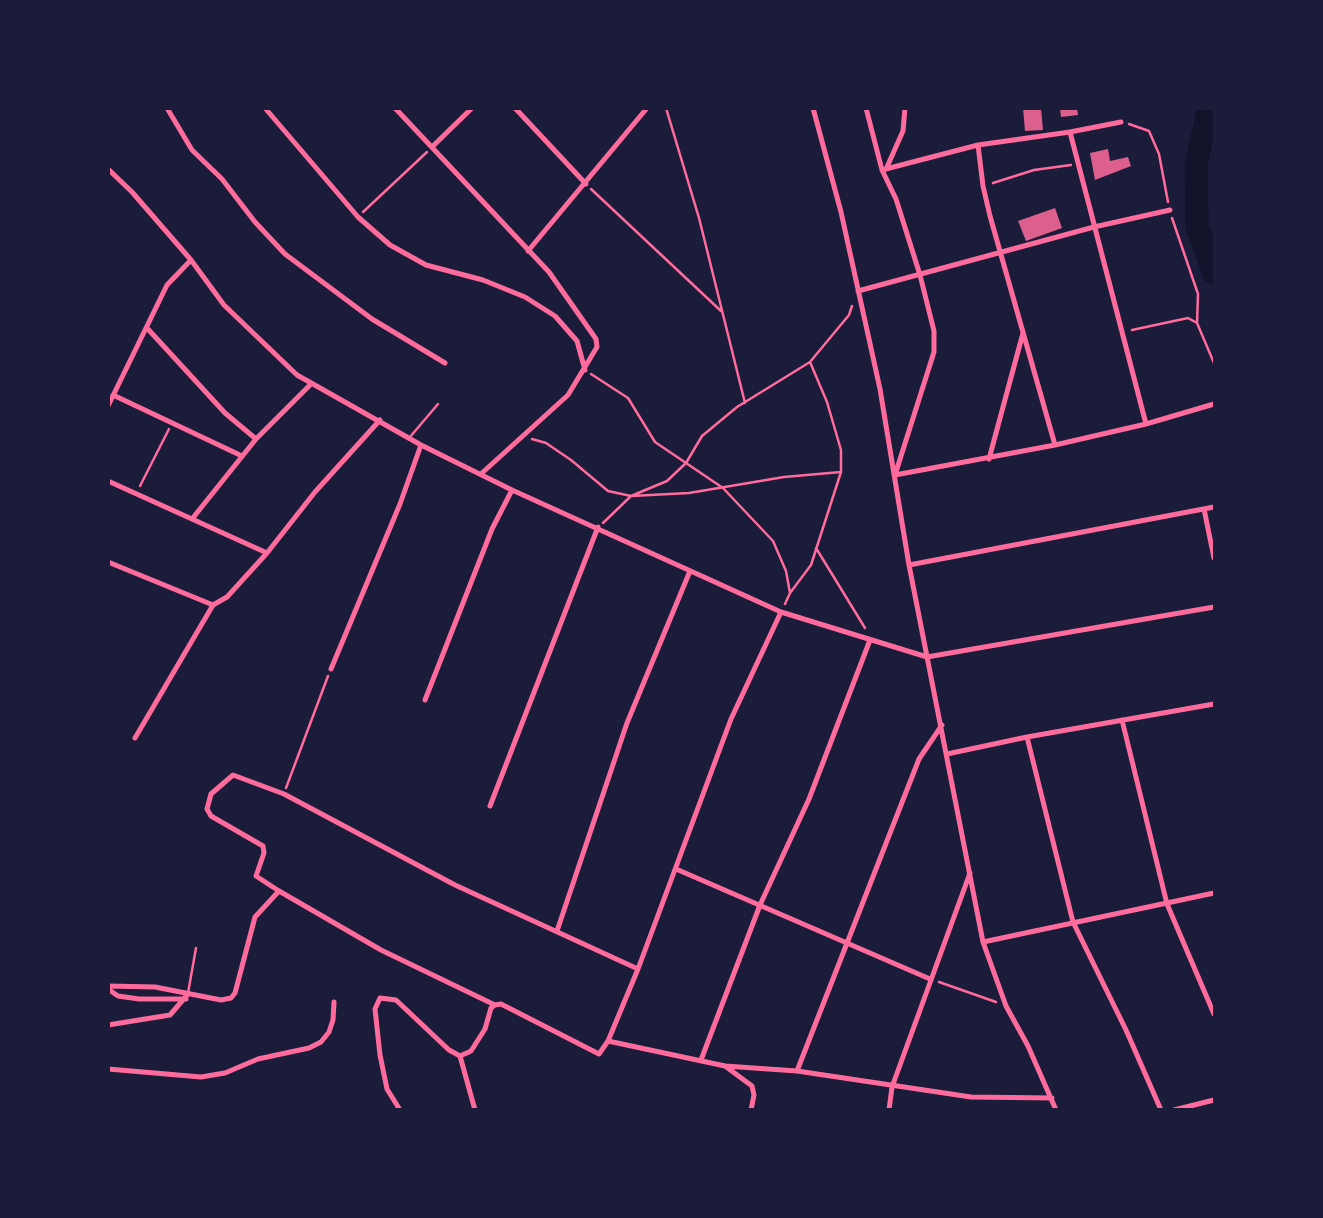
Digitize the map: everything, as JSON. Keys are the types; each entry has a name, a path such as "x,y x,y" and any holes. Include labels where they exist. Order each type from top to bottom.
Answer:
{"street":[{"path":"167,108 192,150 222,179 255,222 285,254 372,318 445,363"},
{"path":"265,108 358,217 390,245 426,265 483,280 524,297 555,316 577,341 585,370"},
{"path":"395,108 549,272 596,339 597,347 568,394 482,473"},
{"path":"432,148 472,108"},
{"path":"515,108 586,184"},
{"path":"528,251 648,108"},
{"path":"813,108 841,212 880,389 909,565 983,942 1006,1006 1056,1110"},
{"path":"866,108 920,275 934,331 934,352 895,475"},
{"path":"884,169 903,131 905,108"},
{"path":"884,169 978,145 1121,122"},
{"path":"1070,132 1146,424"},
{"path":"978,145 983,186 1055,445"},
{"path":"108,169 132,192 191,260 225,305 297,375 421,444 512,490 781,612 927,657 1214,607"},
{"path":"858,290 1094,227 1170,210"},
{"path":"108,406 167,285 191,260"},
{"path":"147,328 225,413 256,439"},
{"path":"989,459 1023,332"},
{"path":"192,519 256,439 311,384"},
{"path":"113,395 242,456"},
{"path":"895,475 1055,445 1146,424 1214,404"},
{"path":"135,738 216,603 267,553 315,492 380,420"},
{"path":"331,670 400,504 421,444"},
{"path":"108,481 267,553"},
{"path":"425,700 492,529 512,490"},
{"path":"909,565 1214,508"},
{"path":"1204,509 1214,558"},
{"path":"490,806 598,527"},
{"path":"108,562 216,603"},
{"path":"557,931 627,723 690,571"},
{"path":"460,1056 471,1052 485,1029 491,1008 501,1004 599,1054 608,1041 638,969 731,719 781,612"},
{"path":"701,1060 760,905 809,799 870,640"},
{"path":"947,754 1122,720 1214,707"},
{"path":"1122,720 1167,904 1214,1014"},
{"path":"797,1071 919,759 942,725"},
{"path":"1027,737 1073,922 1126,1030 1161,1110"},
{"path":"495,1005 382,950 256,876 264,853 263,846 212,816 207,809 211,794 233,775 284,794 455,885 638,969"},
{"path":"676,869 930,979"},
{"path":"889,1110 892,1087 970,873"},
{"path":"108,987 155,987 187,996 221,1000 231,998 235,993 256,918 279,891"},
{"path":"983,942 1214,893"},
{"path":"108,987 118,996 139,999 187,996"},
{"path":"108,1026 170,1015 187,996"},
{"path":"400,1110 387,1089 380,1055 375,1009 380,998 396,1000 449,1050 460,1056 475,1110"},
{"path":"108,1069 201,1077 225,1073 258,1059 309,1048 321,1042 329,1032 333,1020 334,1002"},
{"path":"608,1041 725,1066 797,1071 971,1097 1052,1098"},
{"path":"725,1066 752,1086 754,1095 751,1110"},
{"path":"1174,1110 1214,1100"}],"lane":[{"path":"410,437 438,404"},
{"path":"187,996 196,948"}],"path":[{"path":"666,108 699,218 745,403"},
{"path":"358,217 432,148"},
{"path":"983,186 1034,170 1078,164"},
{"path":"586,184 721,312"},
{"path":"598,527 631,496 667,481 686,463 702,436 737,407 810,362 849,315 858,290"},
{"path":"1122,332 1188,318 1197,323 1214,363"},
{"path":"781,612 790,593 811,565 841,472 841,450 827,402 810,362"},
{"path":"585,370 628,398 655,442 723,488 774,541 786,571 790,593"},
{"path":"136,495 171,424"},
{"path":"522,436 546,443 608,491 631,496 723,488 784,477 841,472"},
{"path":"816,548 863,623 870,640"},
{"path":"284,794 331,670"},
{"path":"930,979 1006,1006"}],"building":[{"path":"1023,108 1041,108 1043,130 1025,131"},
{"path":"1060,108 1077,108 1078,115 1061,117"},
{"path":"1108,149 1110,161 1128,157 1131,166 1095,180 1090,153"},
{"path":"1055,208 1062,228 1026,241 1018,221"}],"waterway":[{"path":"1209,108 1196,164 1197,226 1214,273"}]}
